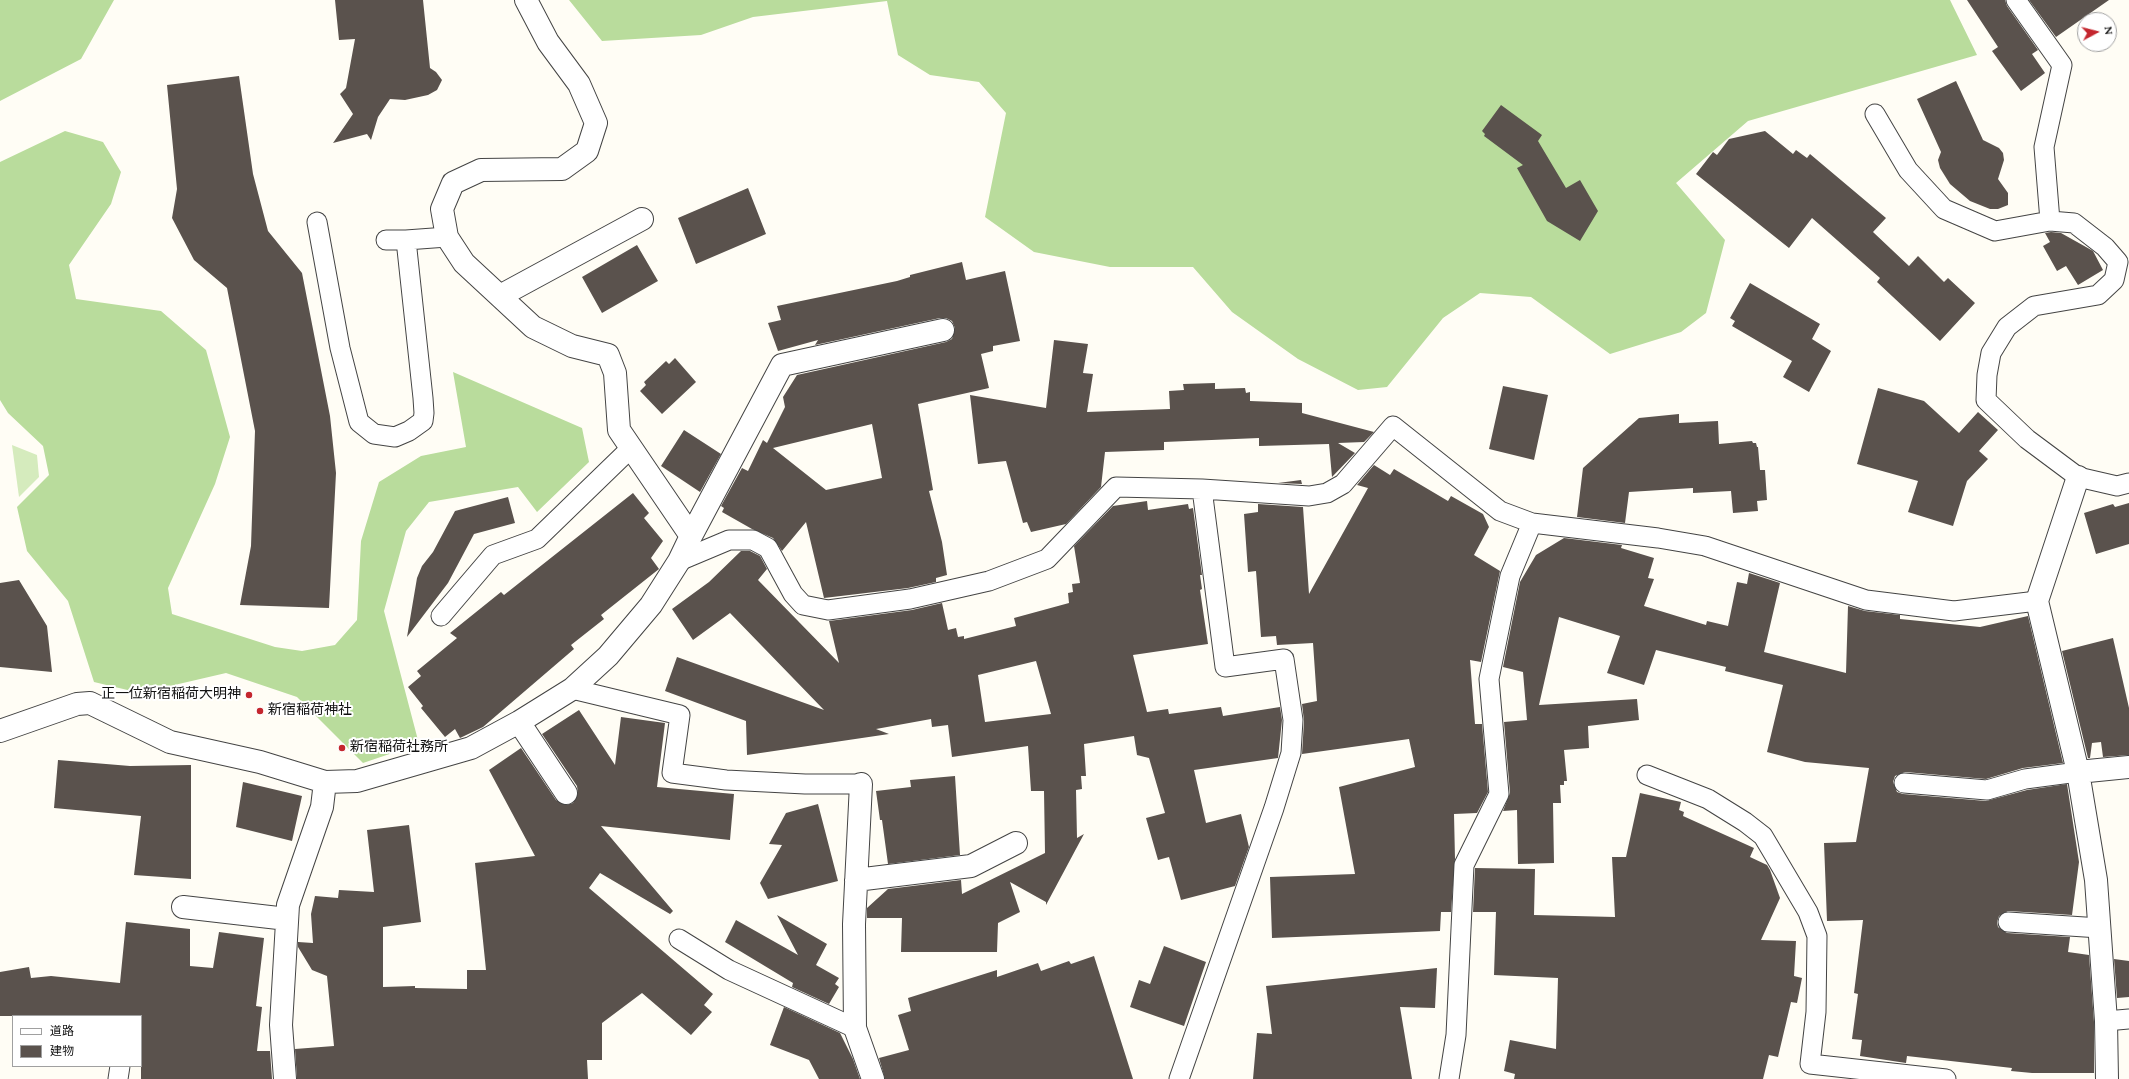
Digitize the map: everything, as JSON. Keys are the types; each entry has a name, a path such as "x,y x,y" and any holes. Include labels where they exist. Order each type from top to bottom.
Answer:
{"street":[{"path":"526,0 548,42 579,84 596,123 587,151 562,169 481,170 453,183 442,209 447,237 464,263 533,327 572,346 608,355 615,373 619,430 692,536"},
{"path":"500,296 642,219"},
{"path":"0,731 76,704 90,703 170,742 260,762 325,782 357,781 471,748 519,722 572,689 608,656 651,605 679,561 782,365 943,330"},
{"path":"2078,477 2037,601 2078,772 2096,880 2106,1021 2107,1079"},
{"path":"519,722 566,793"},
{"path":"2078,772 2129,767"},
{"path":"285,1079 281,1025 288,906 322,806 325,782"},
{"path":"861,784 854,924 855,1028 873,1079"},
{"path":"856,880 971,866 1016,843"},
{"path":"183,907 287,919"}],"lane":[{"path":"2016,0 2062,66 2044,147 2050,221"},
{"path":"1875,114 1908,170 1944,209 1995,231 2050,221 2074,223 2105,247 2118,262 2114,280 2098,295 2034,306 2007,327 1991,353 1987,375 1986,400 2027,439 2078,477 2116,486 2129,483"},
{"path":"317,222 340,348 359,422 374,434 395,437 409,431 423,421 424,413 406,240"},
{"path":"386,240 447,237"},
{"path":"679,561 729,540 753,540 768,548 793,594 803,605 828,610 910,599 989,581 1047,560 1116,487 1202,489 1309,496 1327,493 1343,484 1393,426 1500,511 1532,523 1658,538 1705,546 1866,600 1954,611 2037,601"},
{"path":"440,616 493,555 537,539 632,448"},
{"path":"1179,1079 1274,808 1291,753 1293,720 1284,659 1225,667 1202,489"},
{"path":"1449,1079 1456,1035 1464,865 1499,794 1489,679 1510,576 1532,523"},
{"path":"572,689 680,715 672,773 726,780 805,784 861,784"},
{"path":"1904,783 1987,790 2025,779 2078,772"},
{"path":"1647,774 1708,799 1745,822 1763,836 1808,912 1817,936 1816,1012 1809,1072 1946,1079"},
{"path":"2008,922 2100,928"},
{"path":"679,939 729,970 855,1028"},
{"path":"2106,1021 2129,1019"},
{"path":"118,1079 120,1067"}],"green space":[{"path":"0,0 114,0 81,59 0,101"},
{"path":"569,0 1950,0 1977,55 1748,121 1676,183 1725,240 1706,313 1681,332 1610,354 1531,297 1480,293 1443,318 1387,387 1358,390 1298,359 1232,312 1193,267 1110,267 1034,252 985,217 1006,113 979,82 930,75 898,55 887,1 753,17 701,35 602,41"},
{"path":"65,131 103,142 121,172 111,204 69,265 76,299 161,311 206,350 230,437 215,484 168,588 172,614 275,647 302,651 335,645 357,620 361,541 379,482 421,456 466,447 453,372 582,428 589,462 537,512 518,487 429,502 406,531 384,611 419,744 363,763 297,697 226,673 140,693 94,682 68,601 27,551 17,507 49,475 43,446 8,413 0,400 0,162"},
{"path":"12,445 37,455 39,477 19,497"}],"building":[{"path":"335,0 423,0 430,68 436,72 442,80 437,90 428,95 405,100 390,99 378,117 371,140 367,134 333,143 353,114 340,94 346,88 355,39 339,40"},
{"path":"1967,0 2005,0 2007,6 2038,50 2032,54 2045,73 2021,91 1992,51 1998,47"},
{"path":"2029,0 2109,0 2092,12 2077,12 2077,22 2056,37"},
{"path":"239,76 253,174 268,231 302,273 330,416 336,473 329,608 240,605 251,546 255,431 227,288 194,260 172,218 177,189 167,85"},
{"path":"1956,81 1983,140 1999,148 2003,153 2004,160 1998,179 2008,193 2008,205 1998,209 1990,209 1970,201 1950,184 1940,168 1938,160 1941,152 1917,99"},
{"path":"1501,105 1542,135 1538,141 1566,188 1580,180 1598,211 1580,241 1547,221 1517,168 1523,165 1484,136 1485,134 1482,131"},
{"path":"1765,131 1793,154 1796,150 1807,158 1810,154 1886,218 1873,232 1909,266 1918,256 1944,282 1948,278 1975,303 1940,341 1877,282 1880,278 1812,218 1789,248 1696,174 1713,152 1717,155 1729,139"},
{"path":"748,188 766,234 696,264 678,218"},
{"path":"2045,233 2061,233 2093,251 2103,270 2078,285 2066,266 2057,271 2043,246 2050,242"},
{"path":"637,245 658,281 602,313 582,277"},
{"path":"962,262 966,280 1005,271 1020,341 993,346 993,351 981,354 989,388 918,404 933,490 929,491 942,542 947,575 936,578 936,582 908,588 824,598 806,522 782,551 773,538 752,529 722,512 724,508 721,506 742,468 748,471 763,440 767,443 785,407 783,397 797,375 946,342 952,339 955,328 952,321 946,318 940,318 815,345 818,340 778,351 768,323 781,320 777,306 897,281 910,277 910,275","holes":["872,424 882,478 826,490 773,448"]},
{"path":"1750,283 1820,324 1812,339 1831,351 1809,392 1783,377 1792,361 1732,326 1735,321 1730,318"},
{"path":"1054,340 1088,344 1083,373 1093,374 1087,412 1170,409 1169,391 1184,390 1183,384 1215,383 1215,389 1245,388 1246,393 1250,392 1250,401 1302,403 1302,413 1374,432 1364,442 1338,443 1355,453 1332,477 1329,444 1259,446 1259,438 1164,442 1164,450 1105,452 1101,487 1066,524 1031,532 1027,522 1023,523 1006,461 978,464 970,395 1046,408"},
{"path":"675,358 696,382 662,414 640,391 646,385 644,382 666,361 669,364"},
{"path":"1503,386 1548,395 1534,460 1489,449"},
{"path":"1878,388 1924,401 1959,433 1978,412 1998,430 1979,451 1988,459 1967,481 1953,526 1908,512 1918,481 1857,464"},
{"path":"1679,414 1679,423 1718,421 1719,444 1752,441 1753,443 1756,443 1758,447 1760,470 1765,470 1767,500 1757,501 1758,511 1733,513 1731,491 1693,493 1693,488 1629,492 1625,523 1577,517 1583,468 1639,418"},
{"path":"684,430 721,454 700,492 661,466"},
{"path":"1374,465 1390,475 1394,469 1448,501 1451,496 1483,514 1489,527 1474,555 1500,571 1481,662 1470,660 1475,724 1482,724 1488,792 1477,813 1454,814 1455,859 1451,912 1441,912 1440,931 1272,938 1270,877 1355,874 1339,787 1415,767 1409,739 1302,754 1304,721 1302,704 1317,701 1313,643 1277,645 1276,636 1261,637 1256,571 1248,572 1244,514 1258,512 1258,504 1303,507 1309,594 1368,488 1357,485"},
{"path":"1301,480 1302,484 1278,483"},
{"path":"633,493 649,513 644,518 663,541 651,558 659,569 601,615 604,619 571,645 574,649 483,727 460,738 455,729 445,737 421,708 423,706 408,687 421,676 417,671 457,638 450,633 501,592 504,595"},
{"path":"508,497 515,523 474,534 448,583 407,637 417,578 422,566 433,552 455,511"},
{"path":"1147,501 1148,510 1188,504 1189,509 1193,508 1202,575 1200,575 1202,589 1200,590 1208,644 1133,655 1147,712 1168,709 1169,714 1221,707 1223,716 1280,707 1282,720 1278,758 1194,770 1206,823 1241,814 1249,847 1235,886 1181,900 1169,857 1158,860 1146,818 1165,813 1149,758 1137,755 1134,736 1084,744 1086,776 1081,776 1082,789 1076,790 1077,838 1084,834 1046,905 1046,902 1010,882 1020,912 998,923 997,952 901,952 902,918 867,918 867,908 888,889 961,880 962,894 1045,853 1044,791 1031,791 1028,746 952,757 948,725 932,727 931,719 876,729 889,734 747,755 746,721 665,691 677,657 824,710 730,613 693,640 672,609 709,582 741,551 750,551 760,556 767,569 758,580 839,663 829,621 912,610 942,603 948,630 956,628 958,637 964,636 964,639 1016,626 1014,618 1069,603 1068,593 1073,592 1072,584 1080,583 1074,546 1113,506","holes":["1036,661 1051,714 985,722 978,675"]},
{"path":"2129,503 2129,544 2096,554 2084,513 2113,504 2115,507"},
{"path":"1564,538 1622,545 1621,548 1654,558 1648,578 1654,579 1644,606 1706,625 1707,621 1728,626 1737,582 1747,584 1749,573 1780,583 1764,652 1846,673 1848,606 1865,611 1900,615 1900,619 1980,627 2028,616 2063,763 2023,768 1986,779 1905,772 1895,776 1893,782 1897,792 1903,794 1986,801 2027,790 2067,784 2079,862 2072,915 2008,911 1999,916 1997,922 1998,927 2007,933 2070,937 2068,952 2089,955 2094,1022 2094,1073 2032,1073 2011,1071 2012,1068 1907,1056 1906,1063 1860,1056 1862,1040 1852,1039 1858,994 1854,993 1863,920 1827,921 1824,843 1856,842 1869,768 1805,762 1767,752 1783,685 1725,671 1726,667 1656,650 1644,685 1607,673 1620,636 1559,617 1539,705 1637,699 1639,720 1588,726 1589,748 1564,750 1567,781 1564,781 1564,785 1560,785 1561,803 1553,803 1554,863 1518,864 1517,810 1503,811 1510,793 1504,722 1527,720 1523,672 1503,667 1520,582 1536,555"},
{"path":"19,580 47,626 52,672 0,667 0,583"},
{"path":"2113,638 2129,708 2129,755 2103,757 2101,742 2092,743 2090,758 2088,758 2062,651"},
{"path":"579,710 615,765 621,717 665,723 657,787 734,794 730,840 601,826 673,911 670,914 600,873 589,888 713,994 704,1005 712,1012 691,1035 642,993 602,1023 602,1060 587,1060 588,1079 297,1079 295,1049 334,1046 327,976 312,970 298,947 298,942 313,943 311,914 315,896 338,898 339,890 374,892 367,830 409,825 421,922 383,927 383,987 415,986 415,988 467,989 467,970 486,970 475,863 535,856 489,770 521,748 556,800 566,805 573,803 578,793 577,786 542,734"},
{"path":"58,760 130,766 191,765 191,879 134,875 141,816 54,808"},
{"path":"955,776 960,855 888,864 882,820 880,820 876,791 911,787 910,780"},
{"path":"243,782 302,796 292,841 236,827"},
{"path":"1640,793 1681,802 1679,810 1684,812 1683,816 1754,848 1750,857 1767,865 1770,870 1780,898 1761,940 1796,941 1794,976 1802,978 1797,1003 1791,1002 1778,1057 1769,1055 1763,1079 1514,1079 1515,1074 1504,1071 1510,1040 1556,1049 1558,978 1494,975 1496,912 1473,912 1475,868 1535,869 1534,915 1615,917 1612,857 1626,857"},
{"path":"818,804 838,881 768,899 760,883 782,845 769,844 786,813"},
{"path":"777,915 827,944 816,965 839,978 835,984 839,987 829,1004 792,987 793,983 725,942 736,920 798,955"},
{"path":"126,922 190,929 190,966 213,968 219,932 264,938 256,1006 262,1007 257,1051 270,1051 272,1079 141,1079 142,1015 0,1016 0,972 29,967 31,978 51,976 120,983"},
{"path":"1164,946 1206,962 1184,1026 1130,1007 1139,980 1150,984"},
{"path":"1094,956 1133,1079 885,1079 879,1058 909,1050 898,1015 911,1011 908,998 997,970 997,977 1038,963 1041,971 1069,961 1071,964"},
{"path":"2114,959 2129,961 2129,997 2117,998"},
{"path":"1437,968 1435,1008 1400,1007 1412,1079 1253,1079 1257,1033 1272,1034 1266,986"},
{"path":"784,1007 840,1033 853,1059 860,1079 819,1079 809,1060 770,1045"}],"place":[{"name":"正一位新宿稲荷大明神","path":"249,695"},
{"name":"新宿稲荷神社","path":"260,711"},
{"name":"新宿稲荷社務所","path":"342,748"}]}
